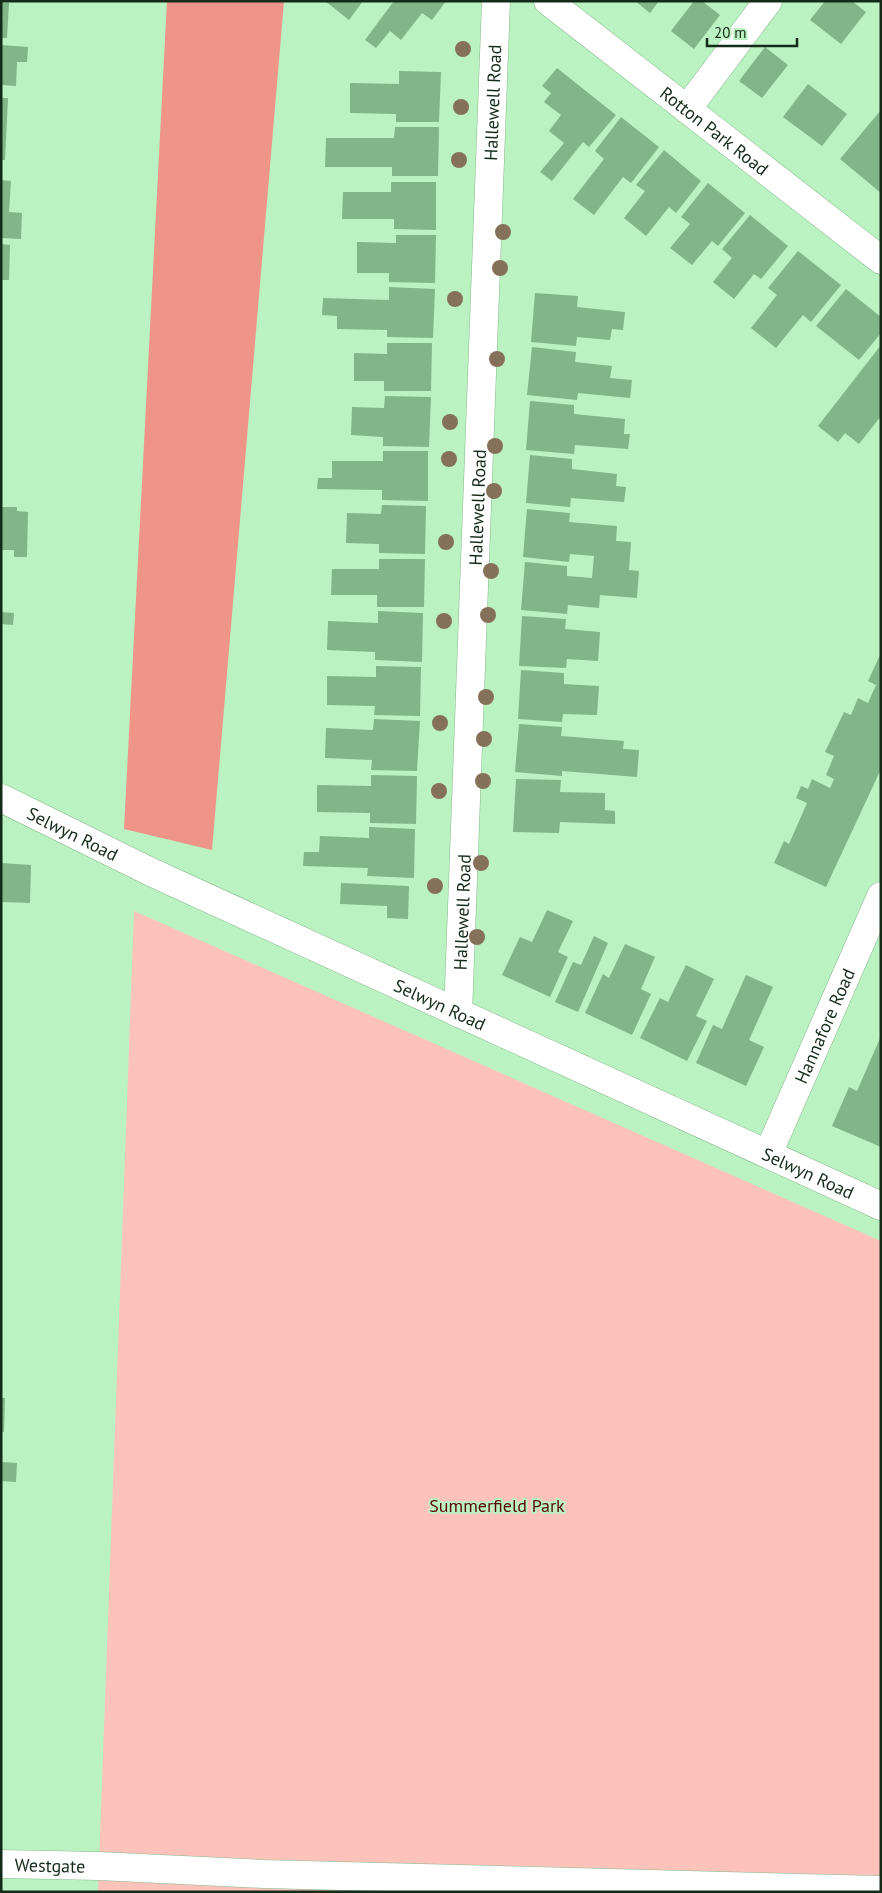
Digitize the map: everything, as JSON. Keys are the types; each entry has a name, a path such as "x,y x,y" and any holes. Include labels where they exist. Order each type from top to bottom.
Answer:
{"street":[{"name":"Hallewell Road","path":"458,1013 496,1"},
{"name":"Rotton Park Road","path":"548,1 881,260"},
{"path":"687,109 768,1"},
{"name":"Selwyn Road","path":"1,798 151,872 881,1206"},
{"name":"Hannafore Road","path":"768,1154 881,896"},
{"name":"Westgate","path":"1,1864 99,1866 264,1883 881,1890"}],"green space":[{"name":"Summerfield Park","path":"134,911 881,1241 881,1892 98,1892"}],"shaded area":[{"path":"167,1 284,1 212,850 124,829"}],"building":[{"path":"325,1 363,1 349,20"},
{"path":"394,1 446,1 432,20 422,13 401,40 390,31 376,48 365,40"},
{"path":"635,1 659,1 650,13"},
{"path":"694,1 702,1 720,15 694,49 671,31"},
{"path":"825,1 852,1 866,12 841,44 810,20"},
{"path":"1,3 9,3 7,38 1,38"},
{"path":"1,45 28,47 27,62 17,62 16,86 1,85"},
{"path":"765,47 788,65 762,98 739,81"},
{"path":"557,68 616,115 589,147 583,142 552,181 540,172 564,143 549,131 561,115 544,102 551,93 542,86"},
{"path":"399,71 441,72 439,122 396,122 396,114 350,113 350,83 399,84"},
{"path":"808,84 847,114 822,146 783,117"},
{"path":"1,98 8,98 5,160 1,160"},
{"path":"881,110 881,193 840,159"},
{"path":"621,117 659,147 631,183 623,177 594,215 573,199 604,159 595,151"},
{"path":"395,127 439,127 438,176 392,176 392,167 325,167 326,138 394,138"},
{"path":"664,150 701,181 676,213 669,207 646,236 624,218 645,191 636,185"},
{"path":"1,180 11,181 9,212 22,213 21,239 1,238"},
{"path":"391,182 436,182 436,230 394,229 394,219 342,219 343,192 391,192"},
{"path":"708,183 745,213 718,246 712,241 692,265 670,248 690,224 681,217"},
{"path":"750,215 788,246 761,279 754,274 734,299 713,282 732,258 722,249"},
{"path":"396,235 436,235 435,283 389,282 389,273 357,273 357,242 396,243"},
{"path":"1,244 10,245 9,280 1,280"},
{"path":"798,251 841,285 811,322 803,315 776,348 751,328 777,295 768,288"},
{"path":"389,287 435,289 433,338 387,337 387,330 337,329 337,316 322,315 323,298 389,300"},
{"path":"846,289 881,317 881,333 859,360 816,326"},
{"path":"535,293 578,296 577,307 625,312 623,330 612,329 610,340 577,337 576,346 531,342"},
{"path":"387,343 432,343 431,391 384,391 384,381 354,381 354,353 387,354"},
{"path":"881,345 881,416 859,444 845,433 838,442 818,426"},
{"path":"532,347 576,352 575,362 612,366 610,378 632,380 630,398 578,393 577,400 527,395"},
{"path":"385,396 431,397 429,447 383,446 383,437 351,435 352,407 384,408"},
{"path":"530,401 574,405 574,414 625,419 624,434 630,434 628,449 575,445 574,454 526,450"},
{"path":"383,451 428,451 428,501 382,500 382,490 317,489 318,478 332,478 332,461 383,461"},
{"path":"530,455 572,459 572,469 617,474 616,486 626,487 624,502 571,498 570,507 526,503"},
{"path":"382,505 426,506 425,554 379,553 379,544 346,543 347,513 381,514"},
{"path":"1,507 17,507 17,511 28,512 27,557 14,557 14,550 1,550"},
{"path":"527,509 570,513 569,522 617,526 616,541 631,542 629,570 639,571 637,598 600,595 599,608 568,605 567,614 521,610 525,562 567,566 567,576 592,578 594,556 570,554 569,562 523,557"},
{"path":"379,559 425,559 424,607 377,607 377,595 331,595 332,569 379,569"},
{"path":"378,611 423,613 422,662 375,660 375,652 327,650 328,621 378,623"},
{"path":"1,612 14,613 13,625 1,624"},
{"path":"522,616 566,619 565,629 600,632 598,661 567,659 566,668 519,666"},
{"path":"881,653 881,769 826,887 774,863 784,841 789,844 807,803 796,798 801,786 808,789 812,779 830,788 834,779 826,775 834,756 825,752 844,712 851,715 858,698 868,703 876,685 868,681"},
{"path":"376,666 421,667 420,716 374,715 375,706 327,705 327,676 376,677"},
{"path":"521,670 564,673 564,684 599,686 597,715 563,714 562,722 518,719"},
{"path":"374,719 420,721 417,771 371,770 372,760 325,758 326,728 373,730"},
{"path":"519,724 562,727 561,736 624,741 623,749 639,750 637,777 562,771 562,776 515,772"},
{"path":"371,775 417,776 416,824 370,823 370,813 317,812 317,785 371,786"},
{"path":"516,779 561,780 560,792 605,793 605,810 615,811 615,824 560,822 559,833 513,832"},
{"path":"369,827 415,829 414,878 367,876 368,868 303,866 304,852 319,852 320,836 369,838"},
{"path":"1,863 31,865 30,903 1,902"},
{"path":"341,883 409,886 408,919 387,918 387,906 340,904"},
{"path":"547,910 573,921 558,952 568,957 550,997 502,975 520,937 532,942"},
{"path":"594,936 608,943 578,1012 555,1002 573,962 581,965"},
{"path":"625,944 655,957 641,989 651,994 632,1035 585,1013 603,974 609,978"},
{"path":"686,965 714,979 696,1016 707,1021 687,1061 640,1038 660,998 668,1002"},
{"path":"746,975 773,987 749,1040 764,1047 746,1086 696,1063 713,1025 722,1029"},
{"path":"881,1036 881,1147 832,1126 849,1087 857,1091"},
{"path":"1,1398 5,1398 4,1432 1,1432"},
{"path":"1,1462 17,1463 16,1482 1,1481"}]}
